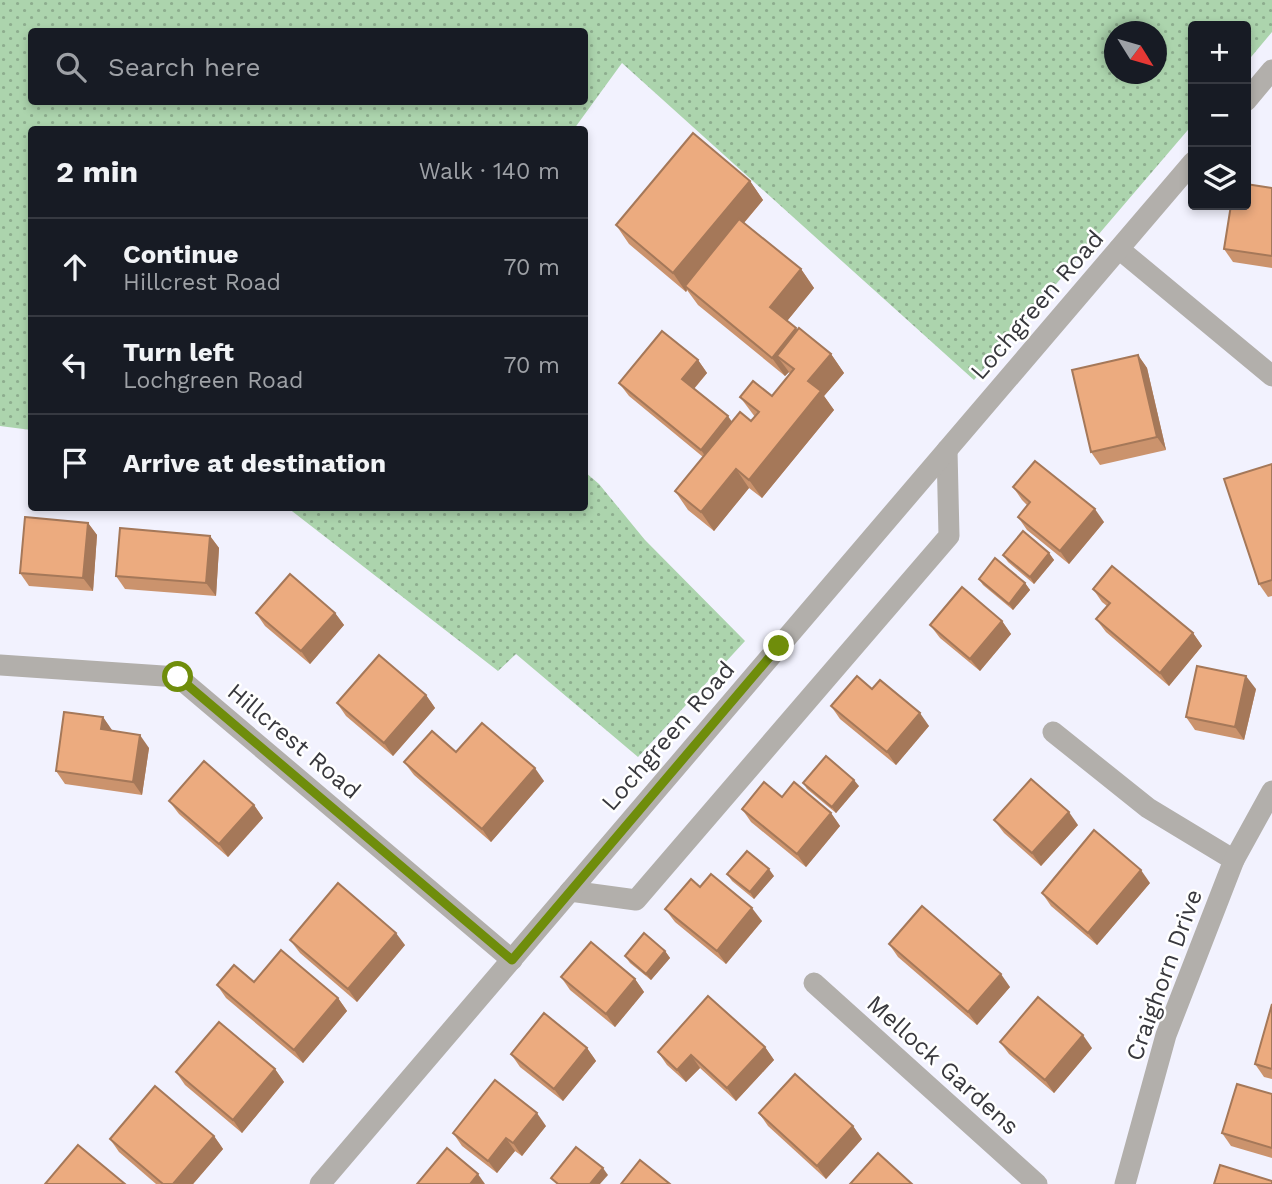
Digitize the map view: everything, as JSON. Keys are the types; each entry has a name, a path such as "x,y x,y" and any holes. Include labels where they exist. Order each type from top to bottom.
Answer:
{"street":[{"path":"1251,95 1272,70"},
{"name":"Lochgreen Road","path":"320,1184 1188,168"},
{"path":"1119,249 1272,376"},
{"path":"570,891 635,900 949,536 947,450"},
{"name":"Hillcrest Road","path":"0,665 178,677 512,960"},
{"path":"1053,732 1149,808 1234,860"},
{"name":"Craighorn Drive","path":"1125,1184 1166,1035 1234,860 1272,791"},
{"name":"Mellock Gardens","path":"814,983 1037,1184"}],"green space":[{"path":"0,0 1272,0 1272,32 1251,57 1251,21 1188,21 1188,130 974,380 622,63 576,126 28,126 28,430 0,426"},
{"path":"588,475 599,484 645,540 745,641 638,757 516,654 498,671 292,511 588,511"}],"building":[{"path":"693,133 750,181 673,273 616,225"},
{"path":"1251,185 1272,188 1272,256 1224,249 1230,210 1251,210"},
{"path":"739,219 801,269 770,307 796,328 772,358 685,286"},
{"path":"799,328 831,354 808,381 821,391 749,480 736,469 701,512 675,491 740,412 751,421 759,412 740,397 753,381 772,396 794,369 777,356"},
{"path":"662,331 698,360 682,379 728,416 701,450 619,383"},
{"path":"1138,355 1157,437 1091,452 1072,370"},
{"path":"1035,461 1095,509 1060,551 1018,517 1030,502 1013,487"},
{"path":"1272,464 1272,580 1259,584 1224,479"},
{"path":"25,517 88,523 83,578 20,573"},
{"path":"120,528 210,536 206,583 116,576"},
{"path":"1023,531 1049,553 1030,577 1003,555"},
{"path":"995,558 1025,583 1009,604 979,579"},
{"path":"1112,566 1193,633 1160,673 1096,619 1110,603 1093,589"},
{"path":"290,574 335,613 301,651 256,613"},
{"path":"962,587 1002,621 970,659 930,625"},
{"path":"379,655 426,695 384,743 337,703"},
{"path":"1197,666 1246,676 1235,727 1186,717"},
{"path":"857,676 872,689 880,680 920,713 887,752 831,706"},
{"path":"64,712 103,717 101,729 140,735 133,782 56,771"},
{"path":"482,723 535,768 482,829 404,762 432,731 456,752"},
{"path":"826,756 854,780 832,807 803,783"},
{"path":"204,761 254,805 219,844 169,801"},
{"path":"1031,779 1069,812 1032,853 994,820"},
{"path":"764,782 782,797 794,782 831,813 797,854 742,809"},
{"path":"1094,830 1141,870 1088,933 1042,893"},
{"path":"747,851 769,869 750,892 727,874"},
{"path":"711,874 752,908 717,951 665,909 691,879 700,887"},
{"path":"338,883 396,933 348,989 290,940"},
{"path":"922,906 1001,974 968,1012 889,944"},
{"path":"644,933 665,951 646,974 625,956"},
{"path":"591,942 635,979 606,1014 561,977"},
{"path":"281,950 338,998 294,1050 217,985 234,965 254,982"},
{"path":"708,996 765,1047 727,1088 691,1055 677,1070 658,1052"},
{"path":"1038,997 1083,1035 1045,1080 1000,1042"},
{"path":"1272,1004 1272,1069 1255,1064"},
{"path":"544,1013 587,1048 554,1089 511,1054"},
{"path":"219,1022 275,1069 233,1120 176,1072"},
{"path":"795,1074 853,1126 817,1166 759,1113"},
{"path":"495,1080 537,1113 513,1143 506,1138 488,1161 453,1133"},
{"path":"1237,1084 1272,1094 1272,1148 1222,1133"},
{"path":"155,1086 214,1136 173,1184 163,1184 110,1139"},
{"path":"78,1145 125,1184 45,1184"},
{"path":"576,1147 603,1168 590,1184 558,1184 551,1178"},
{"path":"447,1148 478,1174 470,1184 417,1184"},
{"path":"878,1153 912,1184 850,1184"},
{"path":"640,1160 670,1184 621,1184"},
{"path":"1220,1165 1272,1181 1272,1184 1214,1184"}],"route":[{"path":"178,677 512,960 779,646"}]}
